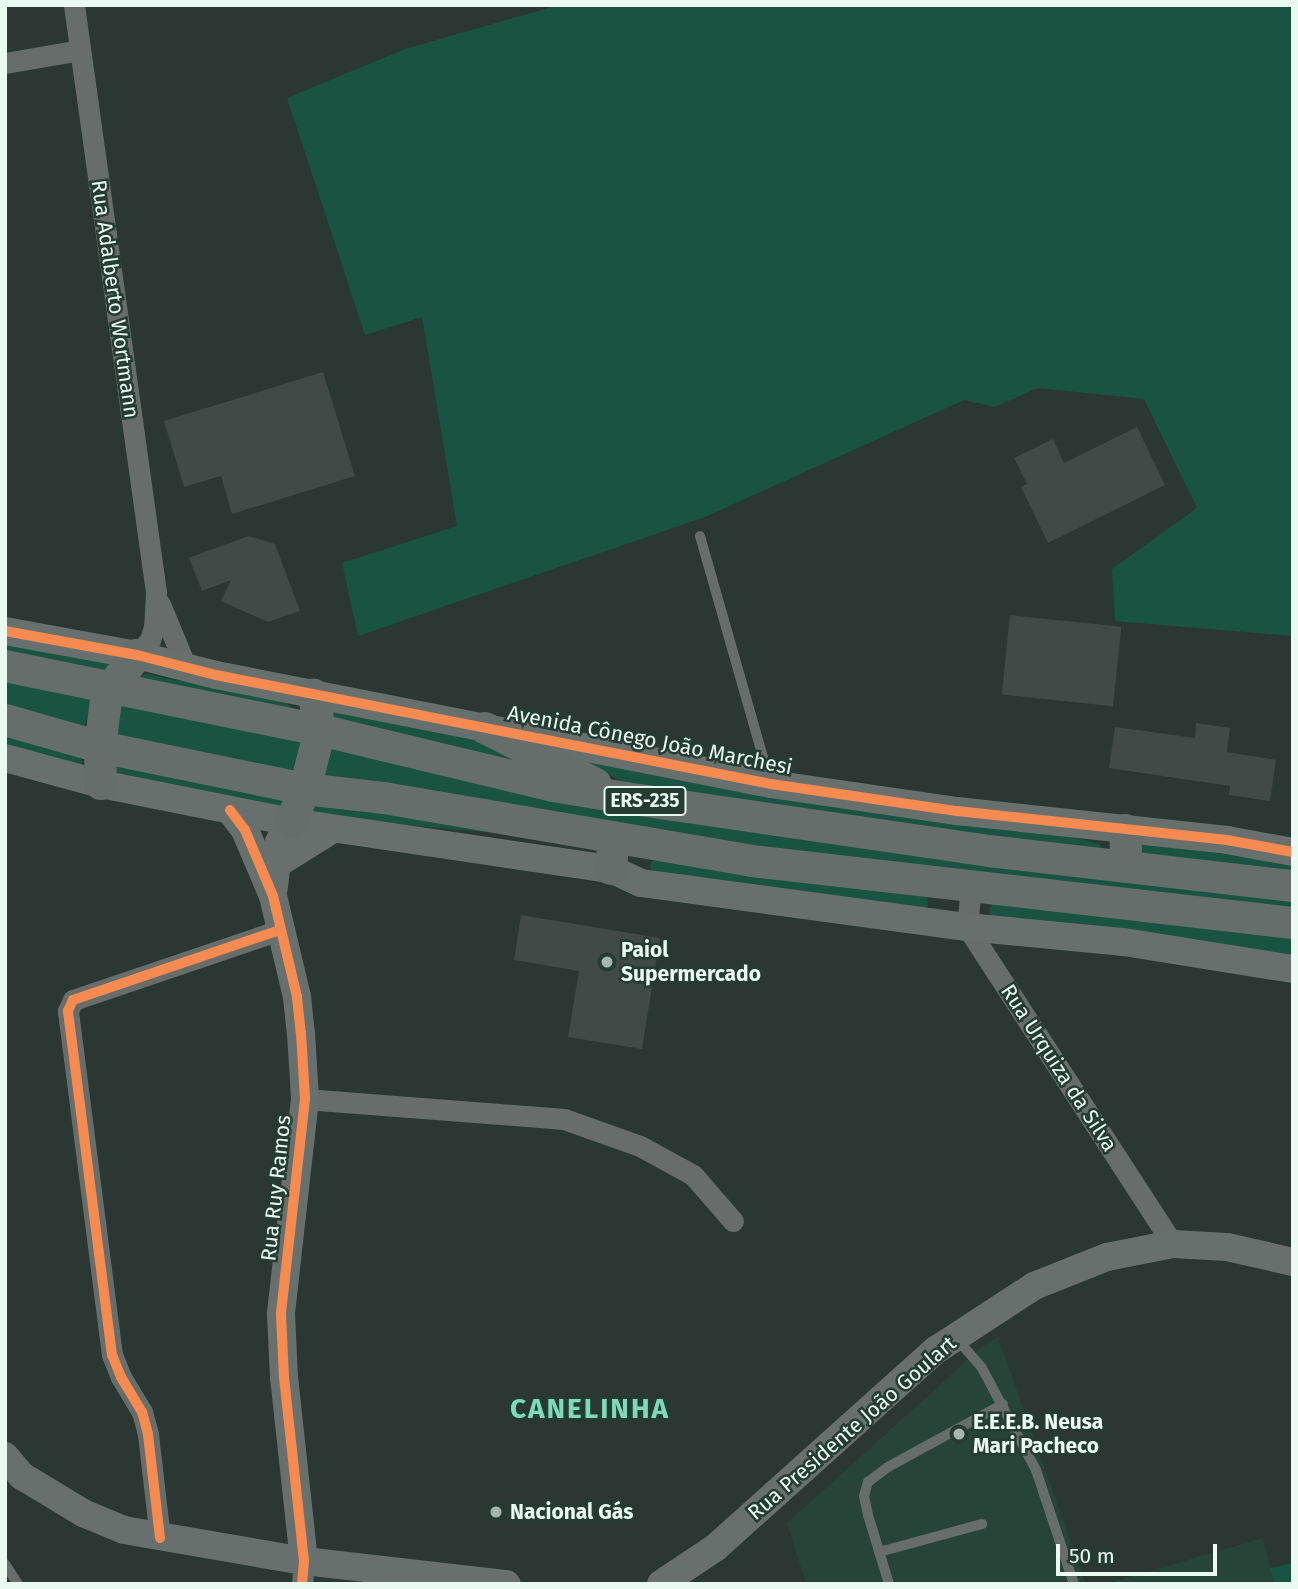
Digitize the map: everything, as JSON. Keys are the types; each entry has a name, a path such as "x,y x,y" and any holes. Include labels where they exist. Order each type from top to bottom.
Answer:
{"main road":[{"path":"101,784 100,747 106,700 112,686 137,654"},
{"name":"ERS-235","path":"5,666 320,730 553,786 626,799 989,851 1247,878 1293,886"},
{"path":"291,822 305,789 320,730 314,695"},
{"name":"ERS-235","path":"5,720 100,747 305,789 383,798 752,861 1293,923"},
{"path":"485,728 626,799"},
{"path":"1125,830 1127,867"},
{"path":"611,869 614,836"}],"street":[{"name":"Rua Adalberto Wortmann","path":"74,5 156,593 154,627 150,640 137,654"},
{"path":"5,63 80,50"},
{"name":"Rua Adalberto Wortmann","path":"156,593 186,667"},
{"name":"Avenida Cônego João Marchesi","path":"5,631 137,654 314,695 771,785 856,799 1227,840 1293,852"},
{"path":"5,758 101,784 291,822 611,869 641,883 967,928 1124,942 1293,969"},
{"name":"Rua Ruy Ramos","path":"230,810 246,830 273,896 297,998 305,1100 281,1314 284,1377 303,1572"},
{"name":"Rua Ruy Ramos","path":"273,896 279,842 291,822"},
{"path":"275,865 333,829"},
{"path":"967,928 971,887"},
{"name":"Rua Urquiza da Silva","path":"967,928 1173,1244"},
{"path":"160,1538 145,1423 112,1355 68,1011 74,1000 280,930"},
{"path":"305,1100 564,1119 640,1146 693,1175 733,1221"},
{"name":"Rua Presidente João Goulart","path":"661,1584 715,1548 910,1371 954,1337 1022,1293 1068,1271 1107,1257 1173,1244 1227,1247 1293,1262"},
{"path":"11,1475 83,1513 124,1530 303,1572 507,1584"}],"lane":[{"path":"700,536 771,785"},
{"path":"954,1337 982,1368 1036,1470 1074,1584"},
{"path":"889,1584 864,1496 868,1482 888,1467 1003,1404"},
{"path":"879,1552 982,1524"},
{"path":"5,1564 18,1584"}],"shaded area":[{"name":"E.E.E.B. Neusa Mari Pacheco","path":"998,1337 1086,1584 806,1584 787,1523 983,1346"},
{"path":"1263,1538 1275,1584 1106,1584"}],"green space":[{"path":"559,5 1293,5 1293,636 1115,621 1112,569 1197,508 1144,399 1038,388 994,407 964,400 705,517 358,636 342,563 457,526 422,317 365,335 287,98 405,49"},
{"path":"5,642 107,663 112,666 112,672 5,656"},
{"path":"147,674 287,703 299,715 136,682 138,676"},
{"path":"5,677 93,696 84,730 5,707"},
{"path":"122,702 298,739 301,743 297,768 287,772 116,738 116,705"},
{"path":"331,709 479,740 557,772 333,723"},
{"path":"5,730 80,753 83,766 5,746"},
{"path":"327,744 1293,893 1293,913 931,874 501,804 320,783"},
{"path":"583,760 820,802 1077,838 1100,844 1102,854 625,783"},
{"path":"114,763 284,796 283,807 209,794 116,772"},
{"path":"310,803 552,838 338,819 309,813"},
{"path":"1136,843 1293,862 1290,882 1134,863"},
{"path":"652,861 927,897 928,906 924,909 653,874 650,866"},
{"path":"993,900 1293,936 1293,956 992,919 989,913"},
{"path":"1293,1563 1293,1584 1275,1584 1270,1568"}],"building":[{"path":"323,372 355,476 232,514 221,476 184,487 164,421"},
{"path":"1137,427 1165,485 1048,543 1021,487 1027,484 1014,458 1053,439 1064,463"},
{"path":"248,536 275,544 300,611 268,622 221,601 231,580 202,591 189,558"},
{"path":"1010,615 1121,627 1113,706 1002,695"},
{"path":"1196,723 1230,728 1227,752 1276,760 1270,801 1229,795 1230,786 1109,768 1115,727 1195,738"},
{"path":"521,915 660,938 642,1049 568,1037 579,971 514,960"}],"cycle path":[{"path":"5,631 137,655 216,675 771,784 957,811 1227,840 1293,852"},
{"path":"230,810 245,830 273,896 297,997 301,1033 305,1099 281,1314 284,1377 304,1561 302,1584"},
{"path":"160,1538 148,1434 142,1412 121,1377 112,1355 68,1011 73,1000 280,930"}],"place":[{"name":"Paiol Supermercado","path":"607,962"},
{"name":"E.E.E.B. Neusa Mari Pacheco","path":"959,1434"},
{"name":"Nacional Gás","path":"496,1512"}],"district":[{"name":"CANELINHA","path":"590,1409"}]}
